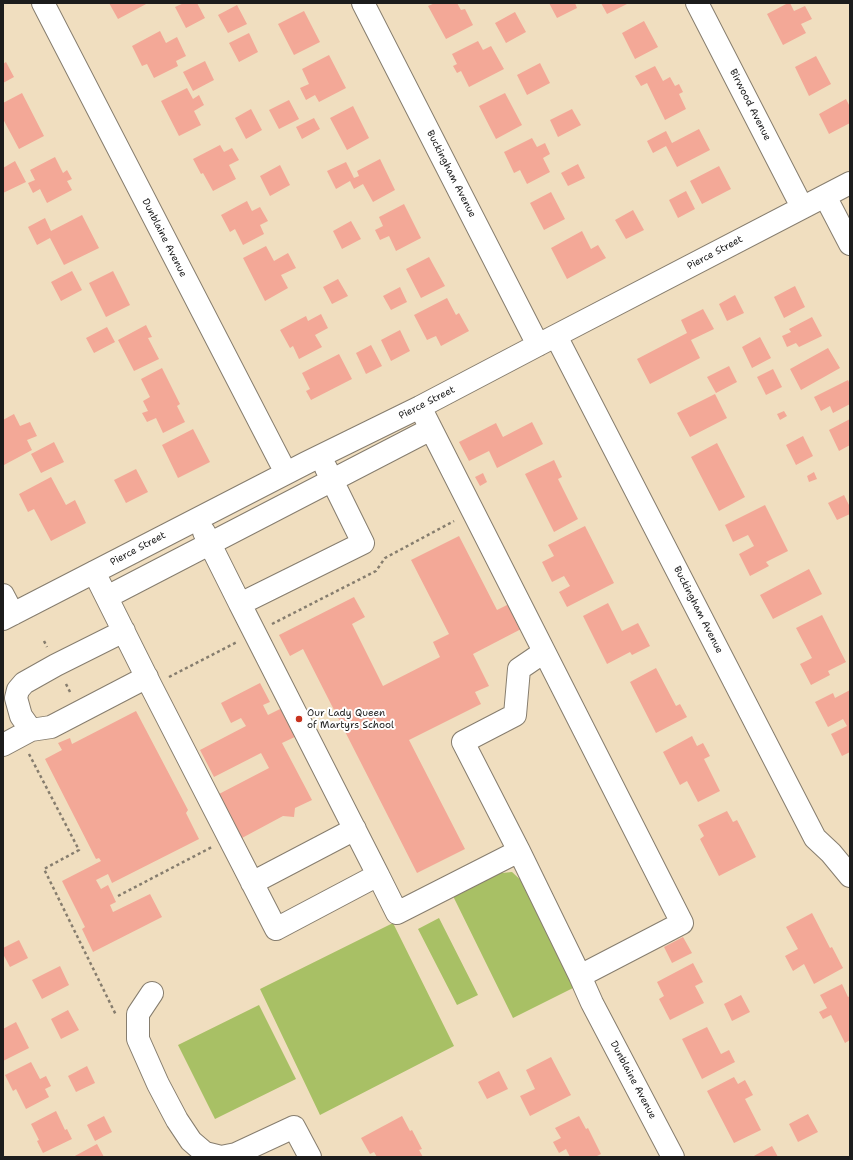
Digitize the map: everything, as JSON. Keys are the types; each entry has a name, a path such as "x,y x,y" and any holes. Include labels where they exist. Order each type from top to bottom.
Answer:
{"street":[{"name":"Dunblaine Avenue","path":"43,3 286,473"},
{"name":"Buckingham Avenue","path":"363,3 547,340 815,838 831,853 850,876"},
{"name":"Birwood Avenue","path":"697,3 802,208"},
{"name":"Pierce Street","path":"6,609 94,572 197,518 420,407 850,183"},
{"path":"825,196 850,244"},
{"path":"420,407 682,923 580,976"},
{"path":"107,597 431,429"},
{"path":"240,604 363,543 320,456"},
{"path":"197,518 397,913 519,851"},
{"path":"94,572 276,929 378,875"},
{"path":"29,740 16,698 18,690 24,683 56,665 124,631"},
{"name":"Dunblaine Avenue","path":"544,652 519,669 515,715 463,742 519,851 592,1003 673,1157"},
{"path":"3,745 29,740 51,727 149,682"},
{"path":"252,883 355,829"},
{"path":"152,993 138,1014 138,1039 158,1084 177,1120 191,1141 205,1153 221,1157 236,1154 294,1127 310,1157"}],"path":[{"path":"268,626 376,571 385,558 472,511"},
{"path":"149,682 242,640"},
{"path":"29,740 79,850 44,869 126,1033 138,1039"},
{"path":"118,896 219,844"}],"green space":[{"path":"512,872 526,885 575,987 513,1018 453,896 492,874"},
{"path":"439,918 478,995 457,1005 418,929"},
{"path":"393,923 454,1046 320,1115 260,989"},
{"path":"259,1005 296,1079 215,1119 178,1045"}],"building":[{"path":"109,3 148,3 118,19"},
{"path":"184,3 197,3 205,18 186,28 175,7"},
{"path":"435,3 457,3 461,10 465,9 473,25 446,39 428,6"},
{"path":"549,3 575,3 577,8 557,18"},
{"path":"601,3 629,3 607,14"},
{"path":"790,3 794,11 805,6 812,19 801,24 806,33 783,45 767,14"},
{"path":"237,5 247,24 228,33 218,15"},
{"path":"304,11 320,42 294,55 278,24"},
{"path":"515,12 526,32 506,43 495,23"},
{"path":"644,21 658,47 635,59 622,33"},
{"path":"160,31 166,43 177,37 186,56 176,61 178,66 154,78 147,64 142,66 132,46"},
{"path":"249,33 258,52 239,62 229,43"},
{"path":"478,41 483,50 491,46 504,69 469,87 461,71 457,73 453,66 457,64 452,54"},
{"path":"329,55 346,88 319,102 315,95 306,100 300,88 309,84 302,69"},
{"path":"816,56 831,84 809,96 795,67"},
{"path":"205,61 214,80 193,91 183,72"},
{"path":"6,62 14,77 3,83 3,64"},
{"path":"540,63 550,83 527,95 517,75"},
{"path":"655,66 663,81 670,77 675,86 679,84 683,92 679,94 686,109 665,120 647,83 641,86 635,76"},
{"path":"187,88 193,99 199,95 204,105 194,111 201,125 179,136 161,101"},
{"path":"22,93 44,136 19,149 3,119 3,103"},
{"path":"505,93 522,125 496,139 479,106"},
{"path":"846,99 850,107 850,123 829,134 819,114"},
{"path":"289,100 299,119 279,129 269,110"},
{"path":"353,106 369,138 347,150 330,118"},
{"path":"251,109 262,130 246,139 235,118"},
{"path":"572,109 581,125 558,137 550,120"},
{"path":"314,118 320,129 302,139 296,127"},
{"path":"699,129 710,150 677,167 666,146 653,153 647,141 666,131 672,143"},
{"path":"532,138 537,147 545,143 550,154 543,158 550,172 527,184 520,170 514,173 504,152"},
{"path":"220,145 224,152 232,148 239,160 229,165 236,179 213,191 193,159"},
{"path":"55,157 63,173 67,170 72,179 67,181 72,190 47,203 40,189 33,193 28,183 35,180 30,170"},
{"path":"380,159 395,190 373,202 363,184 354,189 350,181 336,189 327,171 346,162 354,178 359,176 357,171"},
{"path":"15,161 26,182 3,193 3,168"},
{"path":"578,164 585,178 568,186 561,173"},
{"path":"280,165 290,185 270,196 260,176"},
{"path":"719,166 731,189 702,204 690,181"},
{"path":"686,191 695,209 678,218 669,200"},
{"path":"551,192 565,219 544,230 530,203"},
{"path":"247,201 252,211 260,207 268,221 260,225 264,234 243,245 235,229 230,232 221,215"},
{"path":"404,204 421,238 396,251 389,236 380,240 375,230 383,226 379,217"},
{"path":"633,210 644,230 626,239 615,220"},
{"path":"82,215 99,248 64,265 50,238 37,245 28,227 45,218 51,231"},
{"path":"351,221 361,239 342,249 333,231"},
{"path":"582,231 591,249 598,245 606,258 567,279 551,248"},
{"path":"266,246 274,261 288,253 296,268 281,275 288,288 265,301 243,258"},
{"path":"429,257 445,286 421,298 406,269"},
{"path":"72,271 82,290 61,301 51,282"},
{"path":"113,271 130,305 106,317 89,283"},
{"path":"338,279 348,296 332,304 323,287"},
{"path":"795,286 805,307 784,318 774,297"},
{"path":"400,287 407,302 391,310 383,296"},
{"path":"735,295 744,313 727,321 719,304"},
{"path":"447,298 456,315 459,313 469,331 441,346 436,336 427,340 414,315"},
{"path":"703,309 714,329 691,340 700,358 650,384 637,359 687,333 681,320"},
{"path":"321,314 328,328 315,335 322,347 299,359 293,346 290,348 280,330 306,316 308,321"},
{"path":"812,317 822,336 799,347 796,343 787,347 782,336 791,332 789,329"},
{"path":"146,325 152,337 148,338 159,359 134,371 118,340"},
{"path":"107,327 115,342 94,353 86,338"},
{"path":"400,330 410,351 391,361 381,340"},
{"path":"760,337 771,358 752,368 742,347"},
{"path":"371,345 382,366 366,374 356,353"},
{"path":"828,348 840,368 801,390 790,369"},
{"path":"339,354 352,379 311,400 306,391 310,389 302,373"},
{"path":"729,366 737,382 716,393 707,377"},
{"path":"162,368 180,404 177,406 185,422 163,433 156,418 147,422 142,413 148,411 143,401 150,397 141,379"},
{"path":"773,369 782,387 766,395 757,377"},
{"path":"848,380 850,384 850,404 833,413 830,406 821,411 814,397"},
{"path":"715,394 727,418 690,437 677,413"},
{"path":"784,411 787,416 780,420 777,414"},
{"path":"14,414 20,426 30,422 37,436 27,440 32,450 4,465 3,420"},
{"path":"850,419 850,445 839,451 829,430"},
{"path":"532,422 543,444 497,468 489,451 469,461 459,442 496,423 503,437"},
{"path":"193,429 210,462 178,478 162,445"},
{"path":"803,436 813,456 796,465 786,445"},
{"path":"54,442 64,462 41,473 31,454"},
{"path":"717,443 745,497 719,511 691,457"},
{"path":"554,460 562,477 558,479 578,519 554,532 525,474"},
{"path":"136,469 148,492 126,503 114,480"},
{"path":"814,472 817,479 809,482 807,476"},
{"path":"483,473 487,482 480,486 475,477"},
{"path":"51,477 66,505 75,500 86,523 51,541 34,509 28,512 19,494"},
{"path":"844,495 850,507 850,514 837,520 828,503"},
{"path":"765,505 788,551 766,562 769,566 750,576 739,554 754,546 748,535 733,542 725,525"},
{"path":"585,526 614,583 567,607 559,592 570,586 564,576 552,582 542,562 554,556 548,545"},
{"path":"459,536 497,610 513,602 525,627 473,654 489,686 475,692 481,704 409,740 465,849 417,873 303,649 290,656 279,635 354,597 365,617 352,624 383,686 440,657 433,642 449,634 411,560"},
{"path":"809,569 822,594 773,619 760,595"},
{"path":"608,603 622,631 638,623 650,646 632,655 630,652 607,664 583,616"},
{"path":"822,615 846,662 828,671 830,675 811,685 800,664 812,658 796,628"},
{"path":"656,668 676,706 680,704 687,717 656,733 630,682"},
{"path":"260,683 270,702 263,705 268,715 284,707 299,735 282,743 312,800 295,808 294,817 283,816 242,838 219,794 269,768 261,753 214,777 200,750 246,726 241,718 231,723 221,703"},
{"path":"850,690 850,752 842,756 831,734 847,726 843,719 828,727 815,702 833,693 835,698"},
{"path":"136,711 188,810 186,813 199,839 112,883 108,874 96,880 101,889 108,885 116,902 110,905 113,912 150,894 162,917 93,952 82,929 85,927 62,881 101,861 99,858 96,859 45,759 62,750 58,743 70,738 72,744"},
{"path":"692,736 697,746 703,743 710,756 704,759 720,791 698,802 687,781 680,785 663,752"},
{"path":"727,811 733,822 737,820 756,857 719,876 700,839 704,836 698,825"},
{"path":"812,913 830,948 832,947 843,968 814,984 804,964 793,971 785,956 798,949 786,927"},
{"path":"683,937 692,953 672,963 664,947"},
{"path":"19,940 28,958 10,967 3,954 3,948"},
{"path":"693,963 703,982 695,986 704,1003 670,1020 659,999 664,996 657,982"},
{"path":"60,966 69,985 42,999 32,980"},
{"path":"842,984 848,997 850,996 850,1040 845,1043 831,1015 823,1019 819,1012 827,1008 820,995"},
{"path":"741,995 750,1012 732,1021 724,1004"},
{"path":"68,1010 79,1030 61,1039 51,1019"},
{"path":"16,1022 29,1048 3,1061 3,1029"},
{"path":"707,1027 721,1054 729,1050 735,1062 702,1079 682,1039"},
{"path":"551,1057 571,1095 530,1116 520,1096 535,1089 526,1070"},
{"path":"31,1062 40,1079 46,1076 51,1086 45,1089 49,1097 26,1109 16,1089 13,1091 5,1075"},
{"path":"87,1066 95,1083 76,1092 68,1076"},
{"path":"499,1071 508,1089 487,1099 478,1082"},
{"path":"734,1077 738,1084 745,1080 753,1095 745,1099 761,1130 734,1143 707,1091"},
{"path":"56,1111 65,1130 67,1129 72,1139 43,1153 37,1141 39,1140 31,1124"},
{"path":"808,1114 818,1132 798,1142 789,1124"},
{"path":"104,1116 112,1132 95,1141 87,1125"},
{"path":"402,1116 410,1131 412,1130 422,1149 419,1150 423,1157 377,1157 374,1152 370,1154 361,1138"},
{"path":"579,1116 586,1129 588,1128 601,1154 595,1157 570,1157 566,1149 559,1153 553,1142 561,1138 555,1128"},
{"path":"97,1144 104,1157 73,1157"},
{"path":"772,1146 778,1157 752,1157"}],"place":[{"name":"Our Lady Queen of Martyrs School","path":"299,719"}]}
